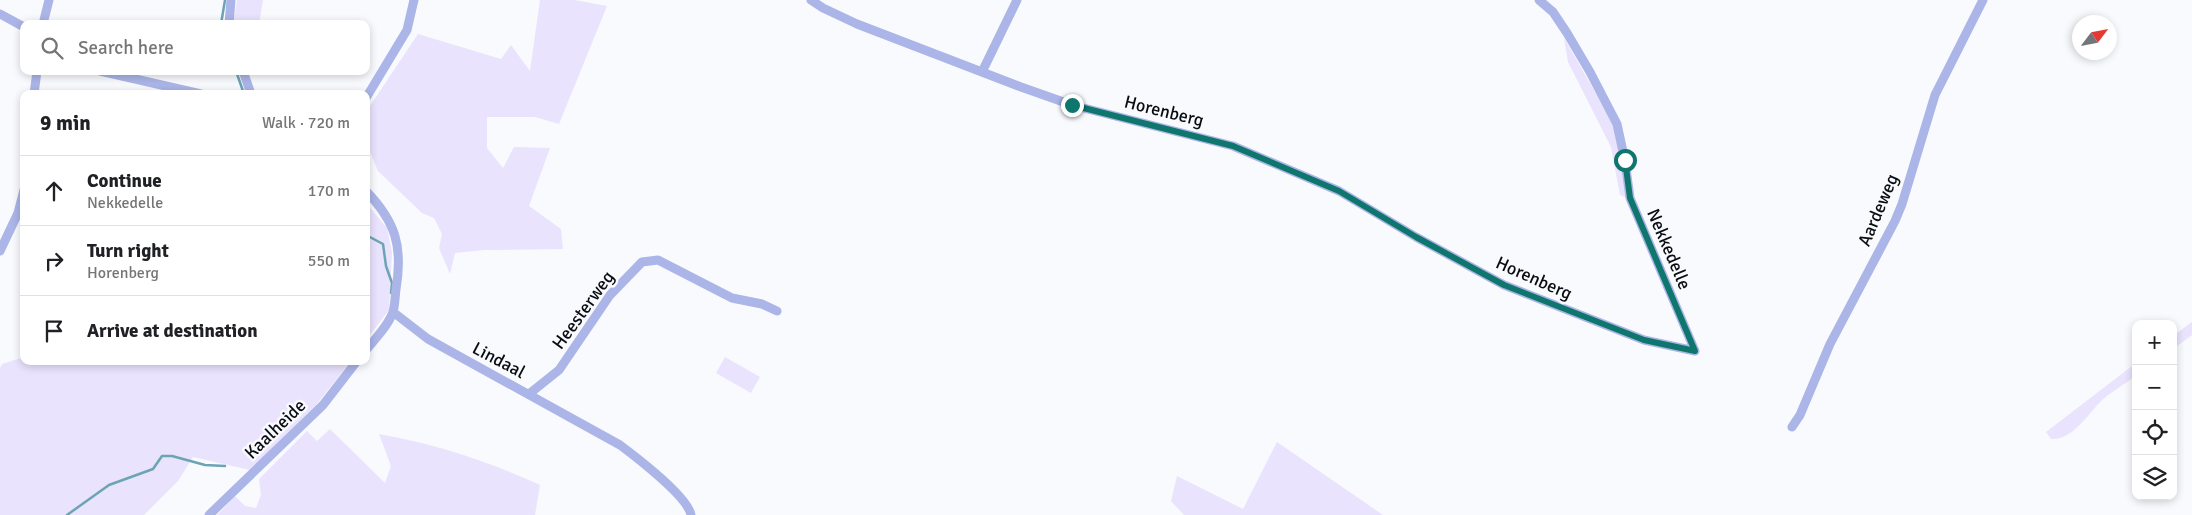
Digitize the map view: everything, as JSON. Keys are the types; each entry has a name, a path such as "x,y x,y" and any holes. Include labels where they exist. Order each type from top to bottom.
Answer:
{"street":[{"path":"44,20 49,0"},
{"path":"229,20 231,0"},
{"path":"370,91 407,30 414,0"},
{"name":"Horenberg","path":"810,0 857,24 1072,105 1233,146 1339,191 1416,237 1504,285 1644,340 1695,351"},
{"path":"982,72 1017,0"},
{"name":"Nekkedelle","path":"1539,0 1553,12 1567,33 1617,124 1625,160 1630,198 1695,351"},
{"name":"Aardeweg","path":"1792,427 1800,415 1830,344 1895,221 1935,95 1983,0"},
{"path":"0,14 20,25"},
{"path":"35,90 36,75"},
{"path":"118,75 183,90"},
{"path":"244,75 250,90"},
{"path":"370,195 384,211 394,230 399,252 393,312 370,344"},
{"path":"0,251 20,205"},
{"name":"Heesterweg","path":"529,394 559,370 610,296 642,262 658,260 732,298 762,304 777,311"},
{"name":"Lindaal","path":"393,312 428,339 481,370 609,437 630,452 686,503 691,515"},
{"name":"Kaalheide","path":"209,515 316,412 355,365"}],"shaded area":[{"path":"237,0 263,0 260,20 234,20"},
{"path":"540,0 574,0 607,6 559,124 535,117 487,117 487,148 503,168 514,147 550,148 529,206 561,229 563,249 484,250 455,253 450,274 439,248 442,234 434,218 422,213 378,171 370,152 370,106 418,34 501,59 511,45 530,71"},
{"path":"1564,38 1614,125 1627,198 1620,195 1611,147 1568,62"},
{"path":"370,208 387,228 392,252 389,310 370,335"},
{"path":"2192,322 2192,335 2177,346 2177,333"},
{"path":"725,357 760,377 751,393 716,373"},
{"path":"20,358 20,365 348,365 316,405 250,470 193,457 178,481 144,515 0,515 0,368 2,364"},
{"path":"2132,366 2132,379 2100,402 2072,432 2058,439 2051,439 2046,432"},
{"path":"330,429 385,483 391,466 379,434 441,448 520,476 540,485 535,515 217,515 235,496 245,506 256,508 261,495 259,479 307,431 317,441"},
{"path":"1277,442 1383,515 1184,515 1171,501 1177,476 1243,509"}],"waterway":[{"path":"222,20 225,0"},
{"path":"237,75 243,90"},
{"path":"370,237 383,244 386,266 392,283 391,293"},
{"path":"67,515 109,485 153,469 162,456 172,456 205,465 225,466"}],"route":[{"path":"1072,105 1208,138 1233,146 1339,191 1416,237 1504,285 1644,340 1695,351 1630,198 1625,160"}]}
